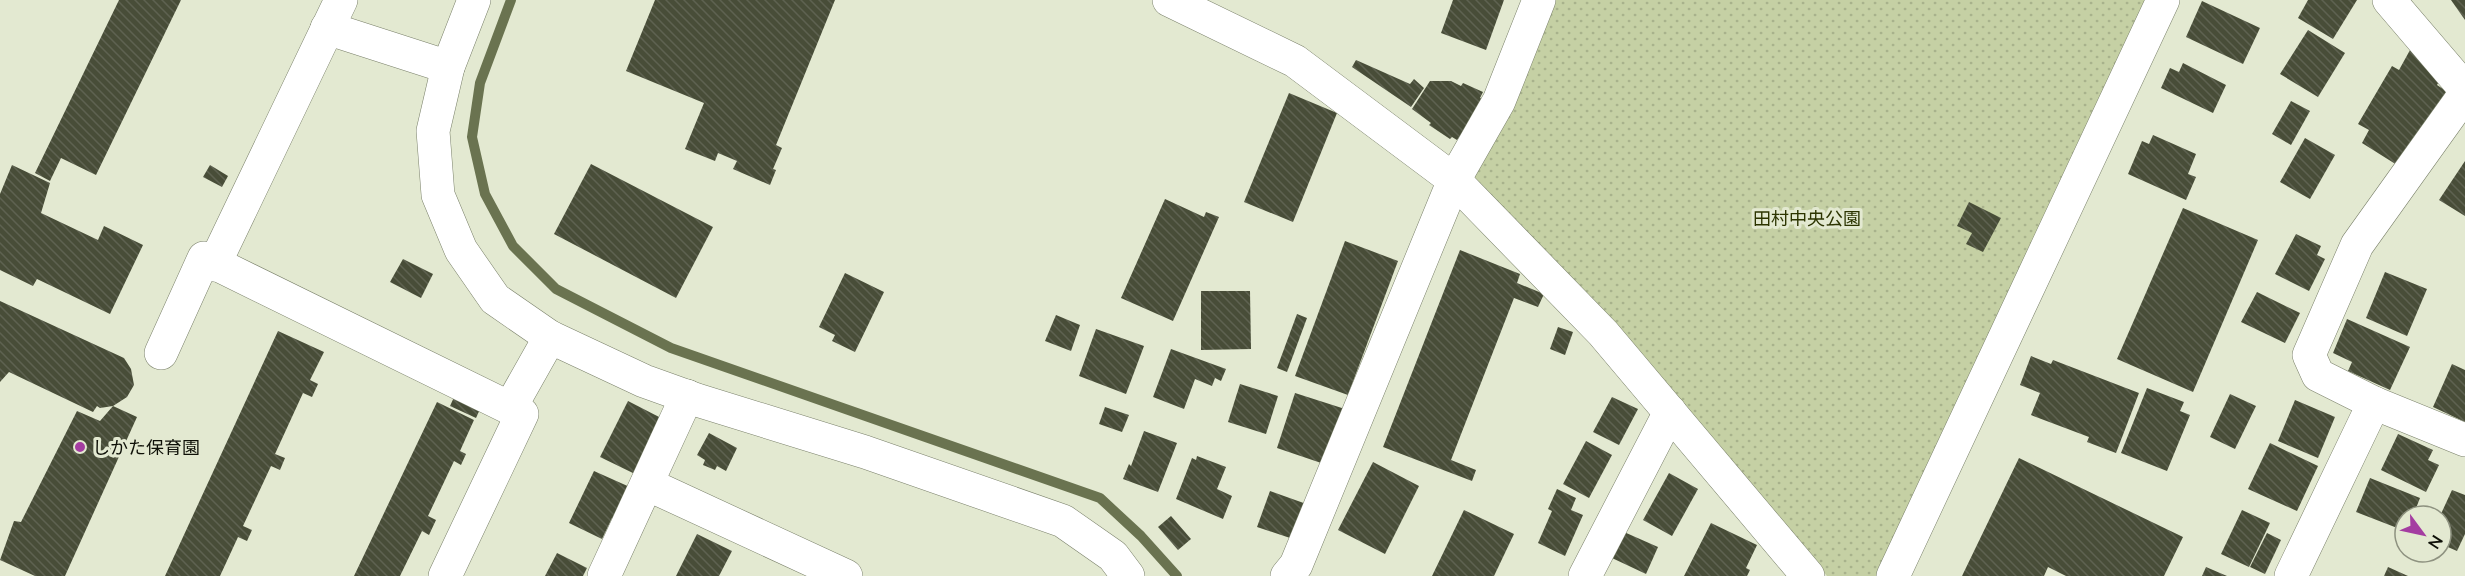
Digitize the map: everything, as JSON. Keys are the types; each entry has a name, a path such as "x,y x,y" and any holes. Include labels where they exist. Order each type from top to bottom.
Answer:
{"street":[{"path":"474,0 448,67 433,131 438,195 461,250 495,298 550,337 644,381 865,452 1063,520 1113,556 1128,576"},
{"path":"1169,0 1295,61 1454,180 1602,333 1808,576"},
{"path":"1287,576 1296,565 1454,180 1499,101 1539,0"},
{"path":"1893,576 2163,0"},
{"path":"2389,0 2465,89"},
{"path":"214,265 334,14 448,67"},
{"path":"2465,94 2357,245 2309,355 2318,375 2374,403 2465,440"},
{"path":"161,353 204,258 214,265 522,414 445,576"},
{"path":"510,408 550,337"},
{"path":"604,576 687,396"},
{"path":"2291,576 2374,403"},
{"path":"1585,576 1670,412"},
{"path":"646,484 805,567 846,576"}],"green space":[{"name":"田村中央公園","path":"1553,0 2146,0 1882,576 1827,576 1615,328 1472,177"}],"building":[{"path":"119,0 181,0 96,175 61,158 50,181 35,173"},
{"path":"655,0 835,0 776,145 782,148 773,169 776,170 770,185 733,169 737,161 718,153 715,161 685,149 704,103 626,71"},
{"path":"1453,0 1504,0 1486,50 1441,33"},
{"path":"2308,0 2357,0 2333,39 2298,18"},
{"path":"2451,0 2465,0 2465,20"},
{"path":"2202,1 2260,28 2243,64 2186,37"},
{"path":"2308,30 2345,53 2318,97 2280,74"},
{"path":"2415,41 2442,76 2437,85 2449,93 2397,165 2362,143 2369,130 2358,124 2392,66 2399,70"},
{"path":"1356,60 1410,84 1414,79 1424,88 1411,107 1352,67"},
{"path":"2183,63 2226,85 2213,113 2161,88 2170,68 2179,72"},
{"path":"1430,81 1451,81 1461,86 1463,83 1483,92 1480,98 1486,101 1466,136 1462,133 1457,140 1452,137 1450,139 1429,125 1431,123 1412,109"},
{"path":"1289,93 1337,113 1293,222 1244,202"},
{"path":"2291,101 2310,111 2291,145 2272,134"},
{"path":"2153,135 2196,154 2188,174 2196,177 2186,200 2128,174 2142,141 2149,144"},
{"path":"2305,138 2335,155 2310,199 2280,182"},
{"path":"2465,161 2465,216 2439,200"},
{"path":"591,164 713,227 676,298 554,234"},
{"path":"12,165 50,183 41,213 98,240 104,226 143,245 110,314 37,279 33,286 0,270 0,194"},
{"path":"210,165 228,176 222,187 203,177"},
{"path":"1165,199 1204,217 1206,212 1219,217 1173,321 1121,298"},
{"path":"1969,202 2001,218 1983,252 1966,244 1972,233 1957,226"},
{"path":"2183,208 2258,240 2193,392 2117,359"},
{"path":"2296,234 2321,246 2317,255 2325,259 2309,291 2275,274"},
{"path":"1345,241 1398,261 1348,395 1295,376"},
{"path":"1460,250 1520,274 1517,283 1544,294 1538,307 1514,298 1451,460 1476,470 1472,481 1383,447"},
{"path":"403,259 433,274 421,298 390,282"},
{"path":"2385,272 2427,289 2407,336 2366,318"},
{"path":"845,273 884,292 855,352 832,341 835,335 819,327"},
{"path":"1201,291 1250,291 1251,349 1201,350"},
{"path":"2257,292 2300,313 2285,343 2241,322"},
{"path":"0,301 124,358 131,369 134,385 127,397 113,406 100,408 97,406 93,412 9,372 0,382"},
{"path":"1297,314 1307,318 1287,372 1277,368"},
{"path":"1056,315 1080,325 1071,351 1045,341"},
{"path":"2347,319 2410,347 2390,390 2348,371 2352,362 2333,353"},
{"path":"1558,327 1573,332 1565,355 1550,349"},
{"path":"1096,329 1144,346 1126,394 1079,376"},
{"path":"278,331 324,352 310,380 318,384 312,397 303,393 275,454 285,458 280,470 271,466 243,526 252,530 247,541 238,537 220,576 165,576"},
{"path":"1171,349 1226,369 1221,381 1215,378 1212,386 1195,379 1184,409 1153,397"},
{"path":"2031,356 2051,364 2053,360 2139,393 2116,453 2087,442 2089,437 2031,415 2040,393 2020,385"},
{"path":"2452,364 2465,370 2465,422 2433,407"},
{"path":"1240,384 1278,396 1266,434 1228,422"},
{"path":"2147,388 2184,402 2180,411 2190,415 2167,471 2121,453"},
{"path":"1295,393 1345,409 1327,465 1277,448"},
{"path":"2230,394 2256,406 2235,449 2210,437"},
{"path":"455,395 481,407 476,418 450,406"},
{"path":"1612,397 1638,409 1619,445 1593,432"},
{"path":"2295,400 2335,417 2318,458 2278,441"},
{"path":"628,401 663,419 635,474 600,457"},
{"path":"437,402 474,420 460,451 466,454 461,465 454,461 428,516 436,520 429,535 422,531 400,576 354,576"},
{"path":"113,406 137,417 65,576 35,576 0,560 14,521 21,522 77,411 100,421"},
{"path":"1105,407 1129,415 1122,432 1099,424"},
{"path":"1144,431 1177,443 1158,492 1123,479 1129,464 1131,466"},
{"path":"709,433 737,448 726,471 717,466 715,470 703,465 705,460 697,455"},
{"path":"2398,434 2433,450 2428,460 2439,465 2426,492 2381,470"},
{"path":"1586,441 1612,455 1589,498 1563,484"},
{"path":"2270,443 2318,466 2297,511 2248,489"},
{"path":"1197,456 1226,467 1217,489 1232,496 1223,519 1176,499 1192,458 1196,460"},
{"path":"2019,458 2183,537 2164,576 2066,576 2048,567 2044,576 1962,576"},
{"path":"1373,462 1419,486 1385,554 1338,530"},
{"path":"594,471 632,488 617,520 612,518 602,539 569,523"},
{"path":"1669,473 1698,489 1672,536 1643,520"},
{"path":"2370,478 2420,498 2418,504 2393,504 2393,526 2356,512"},
{"path":"1557,489 1576,498 1571,510 1583,515 1565,556 1538,543 1552,511 1548,509"},
{"path":"2452,490 2465,495 2465,534 2457,551 2453,549 2453,504 2446,504"},
{"path":"1270,491 1312,506 1299,541 1257,527"},
{"path":"1464,510 1514,534 1494,576 1432,576"},
{"path":"2242,510 2270,523 2249,567 2221,554"},
{"path":"1171,516 1191,539 1178,550 1158,527"},
{"path":"1711,523 1757,545 1746,568 1750,570 1747,576 1684,576"},
{"path":"1624,532 1658,547 1646,574 1612,558"},
{"path":"2267,533 2281,540 2265,574 2250,567"},
{"path":"697,534 732,551 719,576 676,576"},
{"path":"557,553 587,568 583,576 545,576"},
{"path":"2206,567 2227,576 2202,576"},
{"path":"2388,567 2408,576 2384,576"}],"waterway":[{"path":"511,0 480,83 472,137 485,194 513,246 556,289 671,348 1100,498 1141,536 1177,576"}],"place":[{"name":"しかた保育園","path":"80,447"}]}
